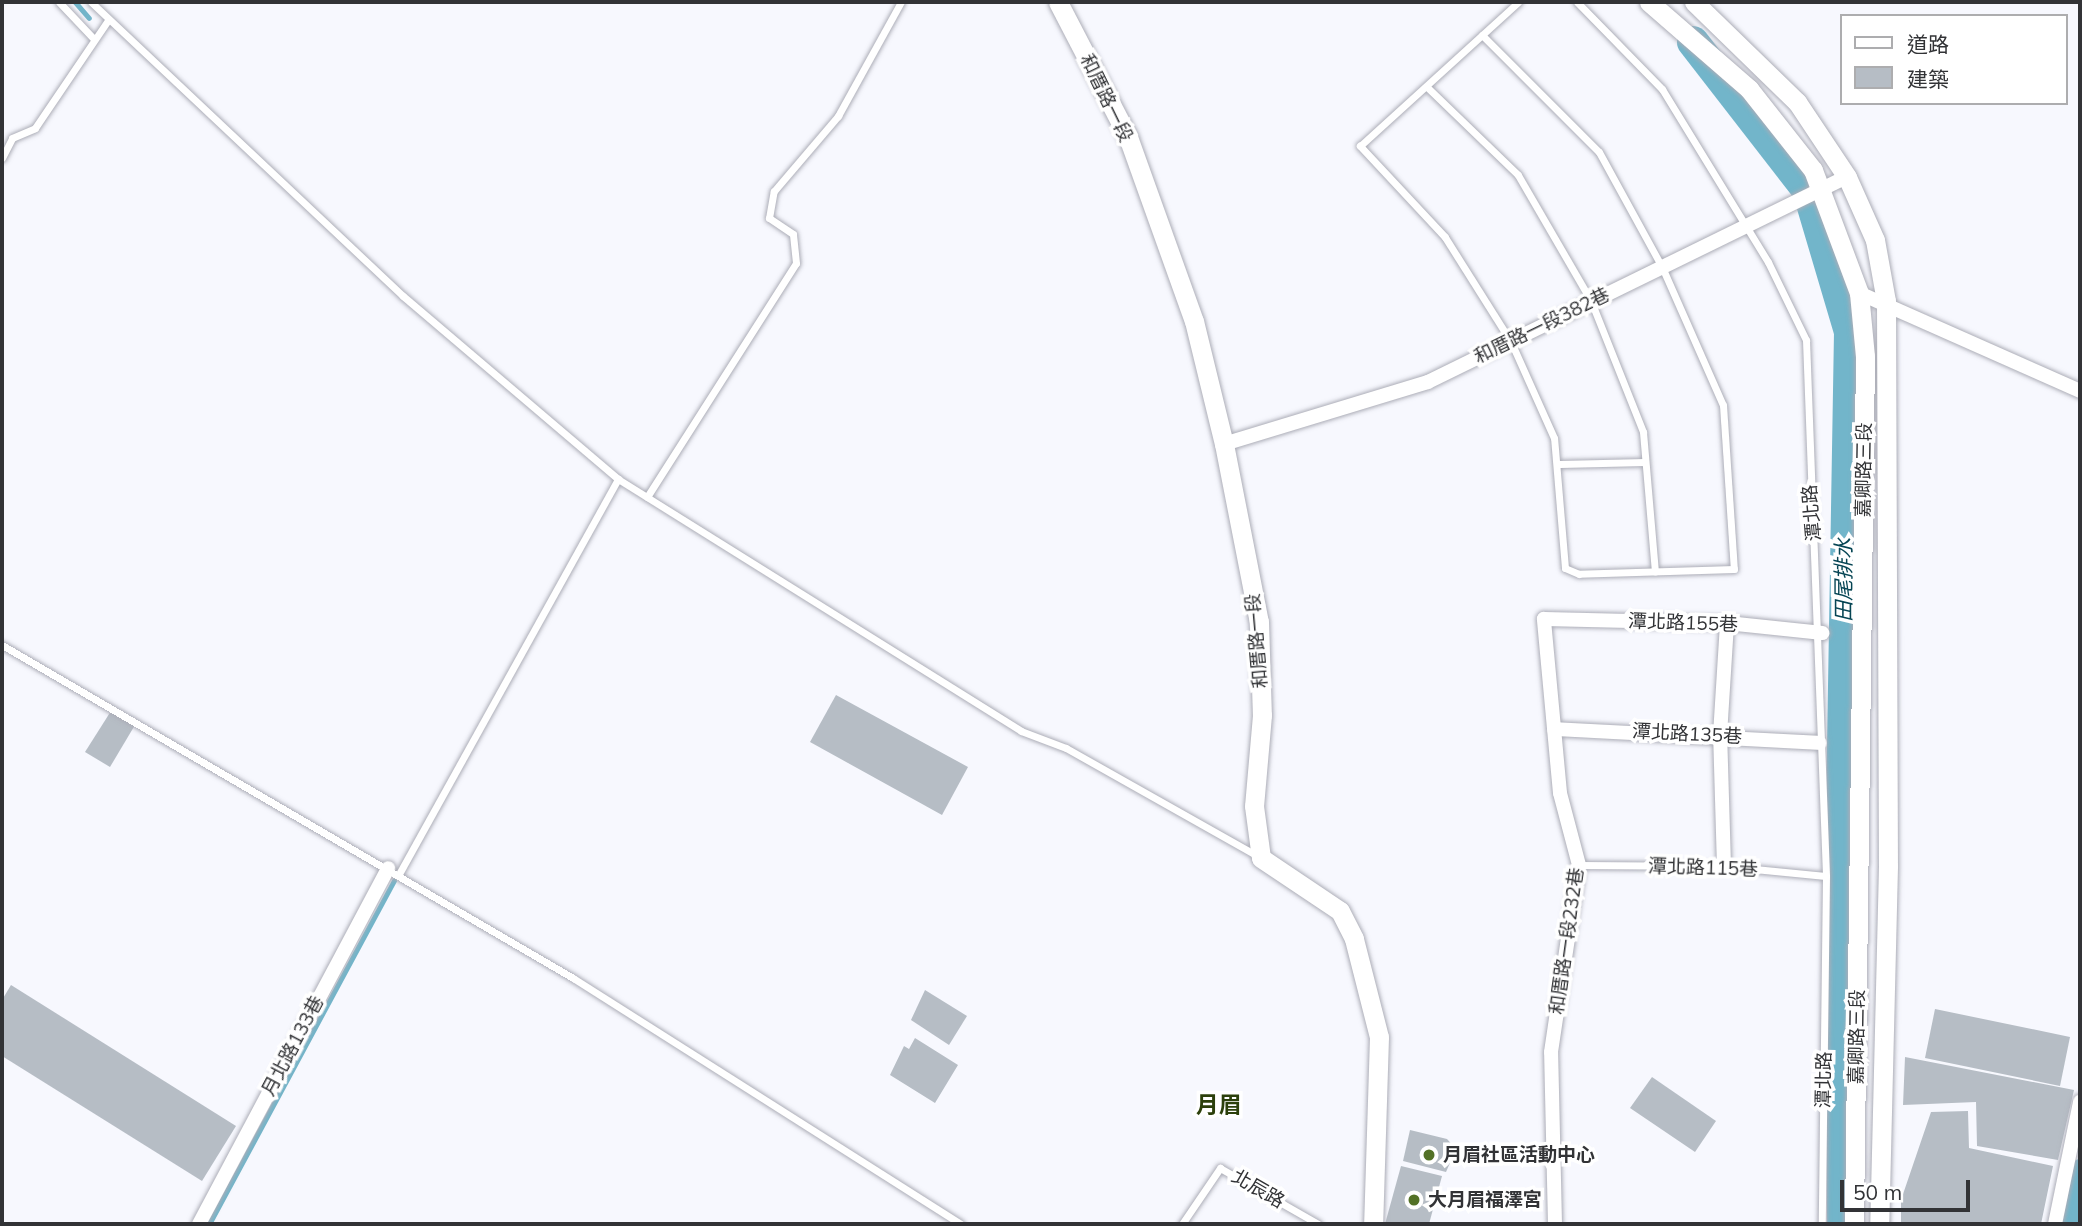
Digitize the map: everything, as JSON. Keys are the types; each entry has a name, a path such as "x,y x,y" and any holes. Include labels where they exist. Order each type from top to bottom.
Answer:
{"street":[{"name":"和厝路一段","path":"1058,2 1128,137 1194,321 1224,444 1259,622 1262,715 1254,806 1261,859"},
{"name":"嘉卿路三段","path":"1649,2 1749,89 1820,185 1859,293 1866,356 1854,1224"},
{"name":"嘉卿路三段","path":"1694,2 1797,102 1847,177 1875,240 1886,301 1888,866 1879,1224"},
{"name":"和厝路一段382巷","path":"1224,444 1428,382 1747,225 1820,185 1847,177"},
{"path":"1859,293 1886,301 2080,391"},
{"name":"潭北路155巷","path":"1544,619 1727,623 1822,632"},
{"name":"和厝路一段232巷","path":"1544,619 1560,793 1579,865 1551,1052 1555,1224"},
{"path":"1724,866 1720,735 1727,623"},
{"name":"潭北路135巷","path":"1554,729 1720,735 1820,743"},
{"path":"1261,859 1340,911 1354,939 1379,1037 1373,1224"},
{"name":"月北路133巷","path":"199,1224 393,871"},
{"path":"2056,1224 2080,1102"}],"lane":[{"path":"60,2 94,38"},
{"path":"91,2 403,296 618,479 1021,731 1066,748 1261,859"},
{"path":"647,497 796,263 793,234 769,218 774,191 838,116 901,2"},
{"path":"1482,35 1599,152 1662,267 1723,405 1734,569 1579,574 1564,568 1560,464 1511,342 1445,237 1360,146 1428,88 1482,35 1518,2"},
{"name":"潭北路","path":"1577,2 1662,89 1747,225 1806,340 1809,500 1822,632 1820,743 1826,876 1822,1224"},
{"path":"2,158 12,138 34,128 108,20"},
{"path":"1428,88 1518,175 1591,301 1643,432 1655,571"},
{"path":"1560,464 1645,462"},
{"path":"393,871 618,479"},
{"path":"2,645 393,871 960,1224"},
{"name":"潭北路115巷","path":"1579,865 1724,866 1826,876"},
{"name":"北辰路","path":"1182,1224 1220,1168 1318,1224"}],"building":[{"path":"836,695 968,767 942,815 810,742"},
{"path":"111,711 135,725 110,767 85,752"},
{"path":"11,985 236,1126 202,1181 2,1056 2,1000"},
{"path":"925,990 967,1016 949,1045 911,1020"},
{"path":"1935,1009 2070,1037 2060,1086 1925,1058"},
{"path":"915,1038 958,1065 935,1103 890,1075 904,1046 909,1049"},
{"path":"1905,1057 2074,1090 2058,1160 1977,1146 1976,1102 1903,1105"},
{"path":"1652,1077 1716,1121 1695,1152 1630,1108"},
{"path":"1968,1111 1969,1148 2053,1166 2041,1224 1901,1224 1901,1200 1931,1112"},
{"name":"月眉社區活動中心","path":"1410,1130 1447,1139 1456,1149 1446,1172 1403,1161"},
{"name":"大月眉福澤宮","path":"1401,1166 1442,1176 1429,1224 1385,1224"}],"waterway":[{"path":"75,2 89,18"},
{"name":"田尾排水","path":"1693,42 1808,190 1850,332 1840,925 1843,1224"},
{"path":"209,1224 394,881"},
{"path":"2069,1224 2080,1168"}],"place":[{"name":"月眉社區活動中心","path":"1429,1155"},
{"name":"大月眉福澤宮","path":"1414,1200"}],"district":[{"name":"月眉","path":"1219,1105"}]}
